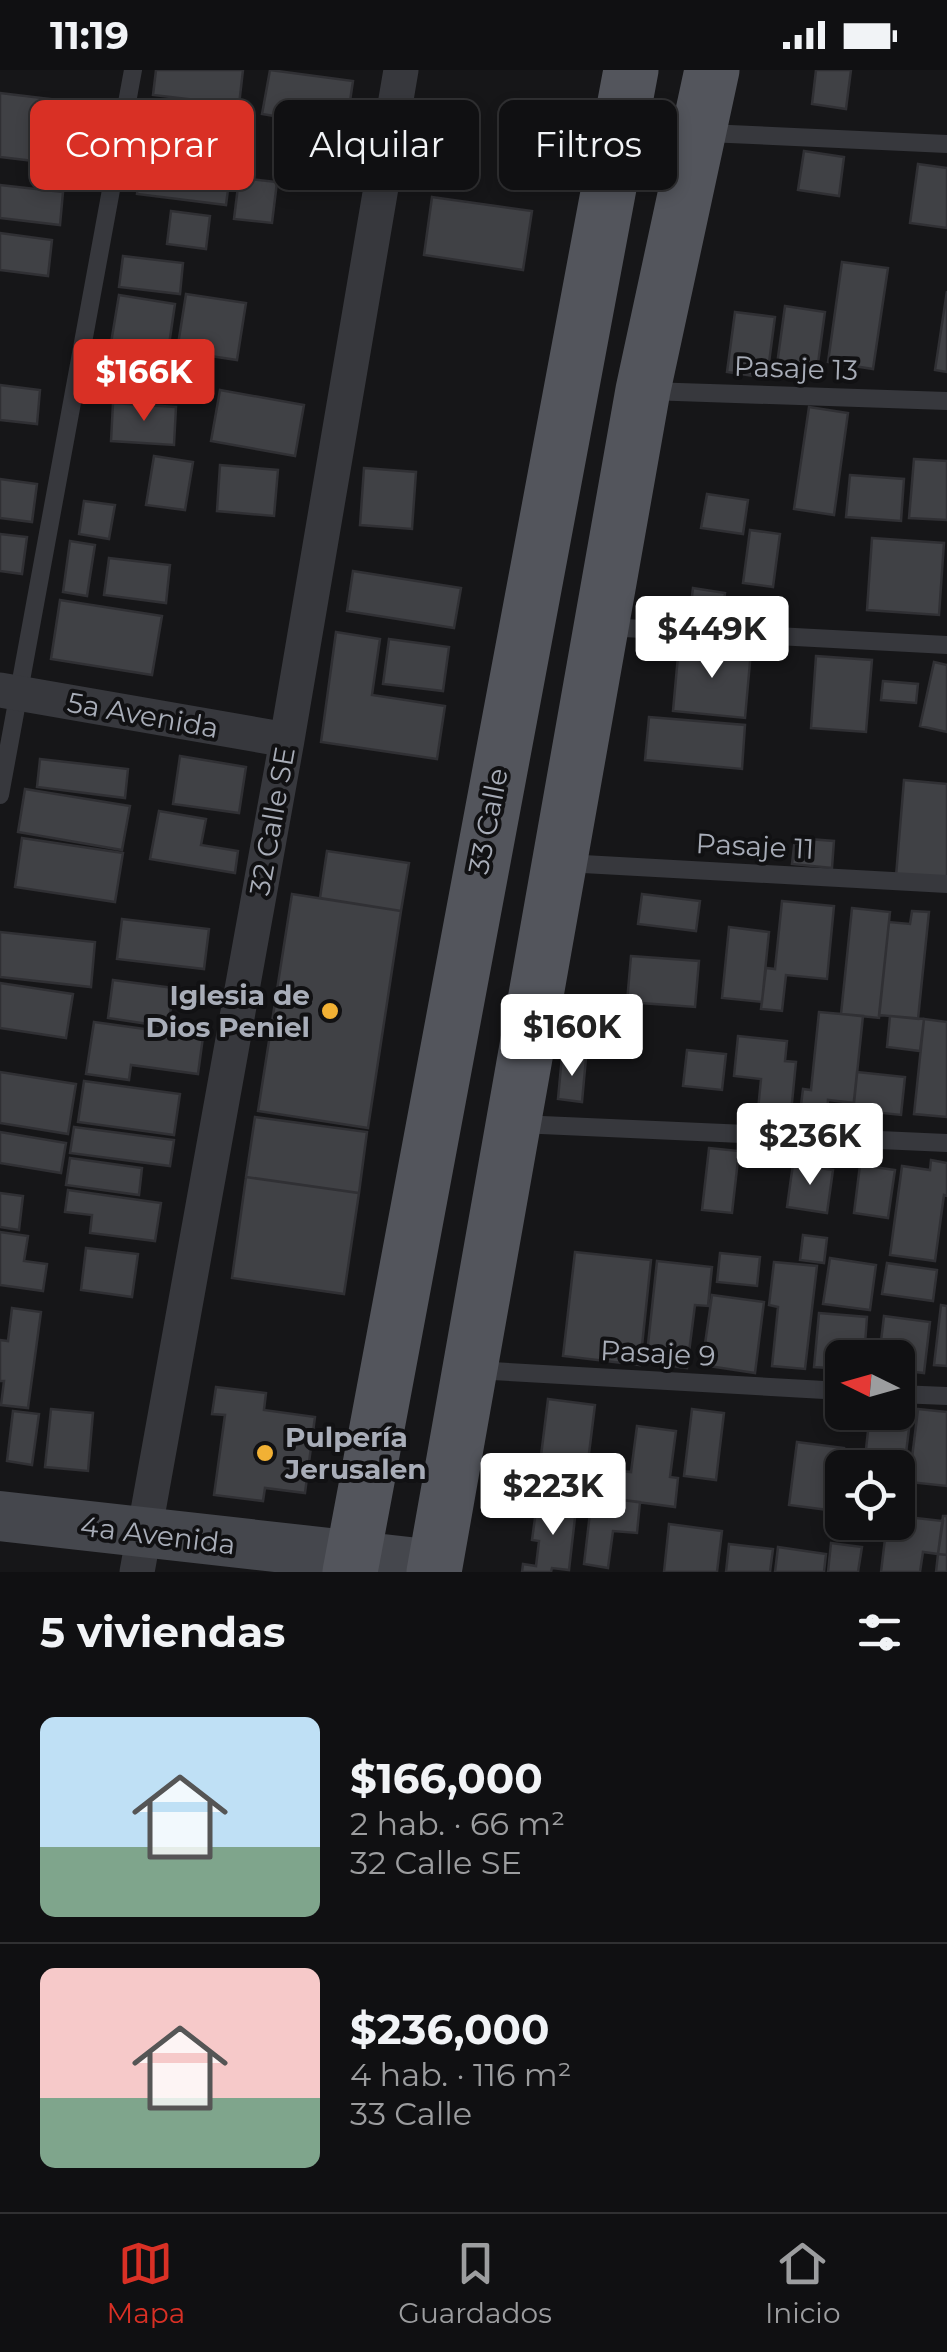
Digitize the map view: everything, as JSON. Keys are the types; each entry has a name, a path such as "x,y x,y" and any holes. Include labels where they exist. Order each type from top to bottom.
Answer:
{"main road":[{"name":"33 Calle","path":"351,1564 631,70"},
{"path":"435,1569 642,390 712,70"}],"street":[{"name":"32 Calle SE","path":"141,1553 287,740 401,70"},
{"name":"5a Avenida","path":"9,692 287,740"},
{"name":"4a Avenida","path":"0,1516 141,1553 435,1569"}],"lane":[{"path":"0,795 9,692 133,70"},
{"path":"696,132 947,144"},
{"name":"Pasaje 13","path":"642,390 947,401"},
{"path":"600,626 947,645"},
{"name":"Pasaje 11","path":"559,863 947,884"},
{"path":"513,1123 947,1143"},
{"name":"Pasaje 9","path":"470,1370 825,1389"},
{"path":"915,1395 947,1396"}],"building":[{"path":"156,70 243,70 240,100 153,95"},
{"path":"270,70 353,81 350,100 274,100 274,116 262,114"},
{"path":"816,70 851,70 846,109 812,104"},
{"path":"0,93 59,100 30,100 30,161 0,157"},
{"path":"804,151 844,157 839,196 798,190"},
{"path":"918,164 947,168 947,228 910,223"},
{"path":"254,180 274,182 272,223 234,219 238,190 254,190"},
{"path":"0,185 63,192 60,225 0,218"},
{"path":"137,190 228,190 226,205 137,194"},
{"path":"432,197 532,211 523,270 424,255"},
{"path":"171,211 210,216 206,249 167,244"},
{"path":"0,233 52,240 48,276 0,270"},
{"path":"123,256 183,263 180,294 119,287"},
{"path":"842,262 888,268 873,369 828,362"},
{"path":"947,291 947,372 935,370"},
{"path":"186,294 246,303 237,360 177,351"},
{"path":"119,295 175,304 168,352 111,343"},
{"path":"785,306 825,312 816,378 776,372"},
{"path":"735,312 775,317 767,378 727,372"},
{"path":"167,359 203,364 198,401 163,397"},
{"path":"0,385 40,390 37,424 0,420"},
{"path":"220,390 304,405 295,456 211,441"},
{"path":"113,403 176,407 174,445 111,441"},
{"path":"809,407 848,413 834,515 794,509"},
{"path":"154,456 193,462 185,510 146,505"},
{"path":"914,459 947,461 947,520 909,518"},
{"path":"220,465 278,470 274,516 217,511"},
{"path":"364,468 416,472 412,529 360,525"},
{"path":"850,475 904,479 901,521 846,517"},
{"path":"0,479 37,484 32,522 0,518"},
{"path":"707,494 748,500 743,534 701,528"},
{"path":"84,501 115,505 109,539 79,534"},
{"path":"750,530 780,534 773,587 743,583"},
{"path":"0,534 27,537 22,574 0,571"},
{"path":"872,538 944,543 939,615 867,610"},
{"path":"70,541 95,545 87,596 63,592"},
{"path":"109,558 170,565 166,603 104,595"},
{"path":"353,571 461,588 454,628 347,611"},
{"path":"693,588 725,593 723,609 691,604"},
{"path":"60,600 162,616 152,675 51,659"},
{"path":"336,632 380,639 372,695 445,706 437,759 321,742"},
{"path":"389,639 449,647 443,691 383,684"},
{"path":"679,645 751,651 745,718 673,711"},
{"path":"816,656 872,660 866,732 811,728"},
{"path":"934,662 947,665 947,732 920,726"},
{"path":"883,681 918,684 916,703 881,700"},
{"path":"649,717 745,725 742,769 645,760"},
{"path":"180,756 246,767 239,813 173,804"},
{"path":"40,759 128,769 125,798 37,787"},
{"path":"904,780 947,784 947,880 896,876"},
{"path":"25,789 130,806 122,850 18,832"},
{"path":"159,811 206,819 201,845 238,851 235,873 150,859"},
{"path":"22,838 123,853 115,902 15,887"},
{"path":"795,838 834,841 832,868 792,864"},
{"path":"327,851 409,863 401,911 320,898"},
{"name":"Iglesia de Dios Peniel","path":"292,894 401,911 368,1128 258,1111"},
{"path":"642,894 700,901 696,931 638,924"},
{"path":"782,901 834,906 827,979 786,975 782,1011 761,1009 766,968 775,969"},
{"path":"852,908 890,912 879,1018 841,1014"},
{"path":"912,911 929,912 918,1019 879,1015 889,922 910,924"},
{"path":"122,919 209,929 204,969 117,959"},
{"path":"729,927 769,932 762,1002 722,998"},
{"path":"0,932 95,942 91,987 0,977"},
{"path":"631,956 699,961 695,1007 627,1002"},
{"path":"113,980 174,988 168,1027 108,1018"},
{"path":"0,983 73,994 66,1038 0,1028"},
{"path":"819,1012 863,1016 854,1103 828,1100 826,1123 799,1121 803,1089 811,1090"},
{"path":"890,1016 924,1019 920,1051 887,1047"},
{"path":"924,1019 947,1022 947,1117 914,1114"},
{"path":"94,1022 203,1037 198,1074 131,1065 129,1080 86,1074"},
{"path":"738,1036 787,1041 785,1061 796,1062 791,1113 758,1110 761,1079 734,1076"},
{"path":"687,1050 726,1054 722,1090 683,1086"},
{"path":"562,1056 586,1058 582,1102 558,1099"},
{"path":"0,1072 76,1084 68,1134 0,1123"},
{"path":"857,1072 905,1077 901,1115 853,1110"},
{"path":"84,1081 180,1094 174,1135 78,1122"},
{"path":"255,1117 367,1132 359,1193 246,1177"},
{"path":"74,1127 174,1140 170,1166 70,1153"},
{"path":"0,1132 66,1143 61,1173 0,1163"},
{"path":"709,1148 739,1151 732,1213 702,1210"},
{"path":"70,1158 142,1168 139,1195 66,1185"},
{"path":"931,1160 947,1163 947,1196 944,1195 935,1261 890,1255 902,1166 930,1170"},
{"path":"793,1164 833,1170 827,1213 787,1207"},
{"path":"860,1165 895,1170 888,1218 854,1213"},
{"path":"246,1177 359,1193 344,1294 232,1278"},
{"path":"68,1190 161,1203 155,1241 90,1233 92,1215 65,1212"},
{"path":"0,1193 23,1196 19,1230 0,1227"},
{"path":"0,1232 28,1236 24,1261 47,1264 43,1291 0,1285"},
{"path":"803,1235 827,1238 824,1263 800,1260"},
{"path":"86,1248 138,1254 132,1297 81,1290"},
{"path":"575,1252 651,1260 640,1365 563,1356"},
{"path":"720,1253 760,1257 757,1286 717,1282"},
{"path":"830,1258 876,1265 870,1310 823,1304"},
{"path":"657,1261 712,1267 708,1306 695,1305 687,1368 646,1363"},
{"path":"774,1262 817,1266 805,1369 772,1366 778,1307 769,1305"},
{"path":"887,1263 937,1270 933,1301 882,1294"},
{"path":"712,1295 764,1302 755,1373 702,1365"},
{"path":"941,1305 947,1306 947,1366 934,1365"},
{"path":"12,1308 41,1312 28,1408 1,1405 4,1381 0,1381 0,1340 8,1341"},
{"path":"819,1313 867,1317 865,1340 825,1340 825,1368 814,1367"},
{"path":"884,1316 930,1322 924,1373 915,1372 915,1340 881,1340"},
{"name":"Pulpería Jerusalen","path":"216,1387 266,1393 264,1410 315,1417 305,1493 265,1488 263,1501 214,1495 225,1415 212,1414"},
{"path":"548,1399 595,1405 583,1502 503,1492 506,1468 539,1472"},
{"path":"51,1409 93,1413 88,1471 45,1467"},
{"path":"692,1409 724,1413 716,1480 684,1476"},
{"path":"918,1409 947,1412 947,1486 915,1483 913,1450"},
{"path":"13,1411 39,1414 32,1465 7,1461"},
{"path":"637,1426 676,1431 670,1477 678,1478 675,1507 592,1496 596,1468 631,1472"},
{"path":"868,1430 909,1430 906,1450 866,1450"},
{"path":"797,1442 844,1448 825,1450 825,1510 789,1505"},
{"path":"592,1496 640,1502 637,1533 613,1531 608,1568 584,1564"},
{"path":"537,1503 576,1509 569,1570 522,1572 523,1564 536,1566 539,1541 532,1540"},
{"path":"943,1516 947,1516 947,1555 938,1554"},
{"path":"915,1518 943,1521 938,1554 923,1552 920,1572 881,1572 885,1540 915,1540"},
{"path":"669,1524 722,1531 717,1572 664,1572"},
{"path":"831,1543 862,1547 858,1572 828,1572"},
{"path":"729,1544 773,1549 770,1572 726,1572"},
{"path":"778,1547 826,1554 824,1572 775,1572"},
{"path":"938,1554 947,1555 947,1572 936,1572"}],"place":[{"name":"Iglesia de Dios Peniel","path":"330,1011"},
{"name":"Pulpería Jerusalen","path":"265,1453"}]}
